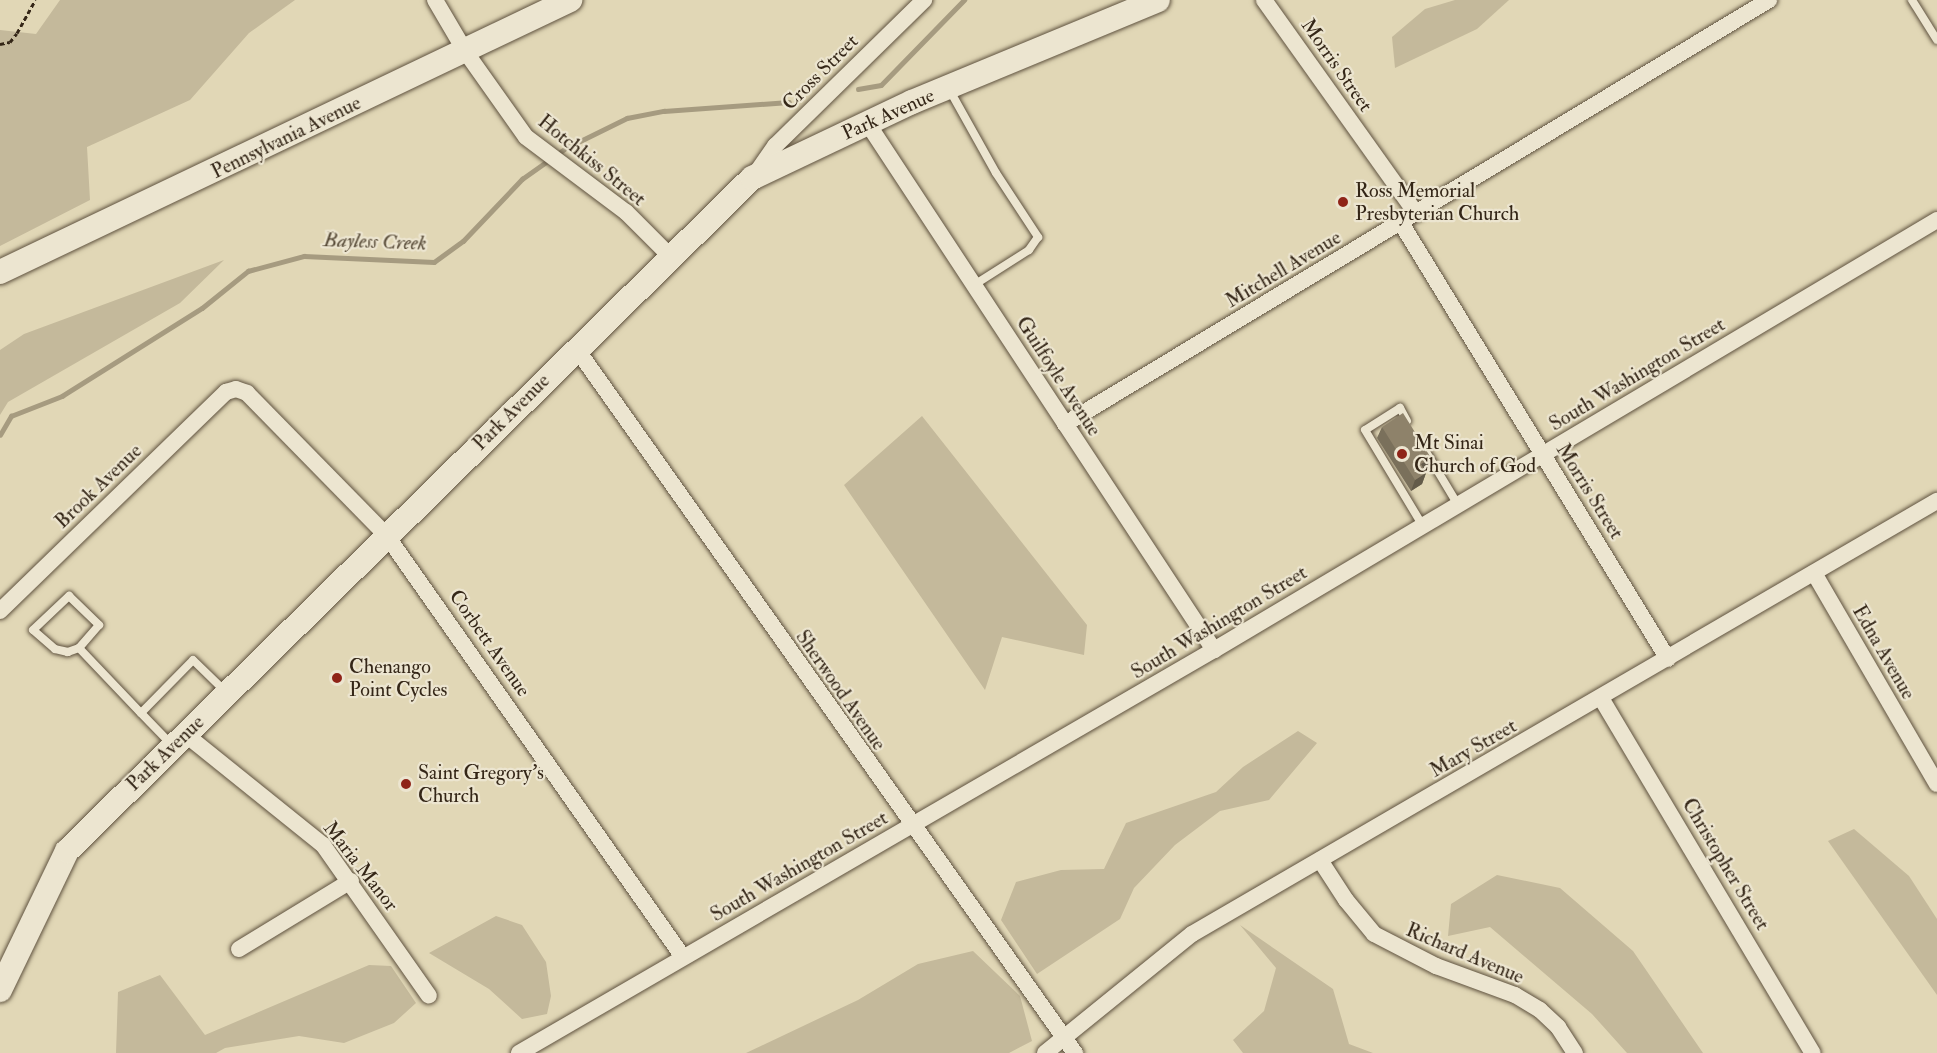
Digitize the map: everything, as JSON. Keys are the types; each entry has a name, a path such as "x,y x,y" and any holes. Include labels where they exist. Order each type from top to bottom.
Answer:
{"street":[{"name":"Hotchkiss Street","path":"435,0 465,51 526,137 626,212 670,256"},
{"name":"Pennsylvania Avenue","path":"0,272 570,0"},
{"name":"Cross Street","path":"752,178 775,146 924,0"},
{"name":"Park Avenue","path":"0,990 67,851 576,348 752,178 948,88 1158,0"},
{"name":"Morris Street","path":"1264,0 1416,213"},
{"name":"Mitchell Avenue","path":"1065,424 1769,0"},
{"name":"Guilfoyle Avenue","path":"868,124 1214,650"},
{"name":"South Washington Street","path":"519,1053 1214,650 1937,220"},
{"name":"Morris Street","path":"1401,223 1668,658"},
{"name":"Sherwood Avenue","path":"576,348 911,826 1070,1046"},
{"name":"Corbett Avenue","path":"226,392 236,389 247,393 387,536 683,957"},
{"name":"Brook Avenue","path":"0,611 226,392"},
{"name":"Mary Street","path":"1045,1053 1070,1046 1192,934 1937,501"},
{"name":"Edna Avenue","path":"1814,573 1937,783"},
{"name":"Christopher Street","path":"1601,698 1813,1053"},
{"name":"Maria Manor","path":"179,740 307,830 351,881 429,996"},
{"name":"Richard Avenue","path":"1320,861 1346,900 1374,934 1436,966 1515,995 1558,1027 1575,1053"},
{"path":"239,949 351,881"}],"lane":[{"path":"1912,0 1937,40"},
{"path":"948,88 969,130 1038,237 1029,250 974,285"},
{"path":"1412,429 1400,408 1365,430 1423,526"},
{"path":"1418,439 1458,505"},
{"path":"69,596 99,625 79,648 68,652 55,649 33,630 69,596"},
{"path":"79,648 141,713 179,740"},
{"path":"141,713 193,660 227,693"}],"path":[{"path":"0,44 10,42 35,0"}],"shaded area":[{"path":"60,0 295,0 249,33 190,100 87,147 90,200 0,246 0,30 36,34"},
{"path":"1455,0 1509,0 1477,29 1395,68 1392,37 1425,9"},
{"path":"224,260 180,303 8,402 0,415 0,350 24,334"},
{"path":"922,416 1087,625 1084,655 1002,637 985,690 844,485"},
{"path":"1298,731 1317,743 1269,800 1220,811 1175,845 1134,888 1120,919 1037,974 1001,920 1016,882 1061,870 1104,869 1126,823 1216,792 1243,767"},
{"path":"1854,829 1909,876 1937,919 1937,995 1828,841"},
{"path":"1497,875 1560,888 1633,951 1703,1053 1627,1053 1592,1014 1490,927 1448,936 1451,904"},
{"path":"496,916 522,925 546,962 551,996 547,1014 522,1019 489,989 429,953"},
{"path":"1240,925 1333,989 1349,1044 1373,1053 1243,1053 1233,1040 1264,1011 1276,968"},
{"path":"973,951 1020,996 1032,1041 1009,1053 746,1053 858,1000 918,964"},
{"path":"369,965 391,966 416,1003 394,1023 344,1043 299,1036 225,1048 216,1053 116,1053 118,992 160,975 205,1035"}],"building":[{"path":"1403,413 1431,458 1421,464 1426,473 1415,480 1382,427"}],"waterway":[{"name":"Bayless Creek","path":"858,89 881,85 964,0"},
{"name":"Bayless Creek","path":"0,435 11,416 62,396 202,308 248,271 304,256 434,262 463,241 522,179 566,148 627,118 664,111 789,102"}],"place":[{"name":"Ross Memorial Presbyterian Church","path":"1343,202"},
{"name":"Mt Sinai Church of God","path":"1402,454"},
{"name":"Chenango Point Cycles","path":"337,678"},
{"name":"Saint Gregory's Church","path":"406,784"}]}
